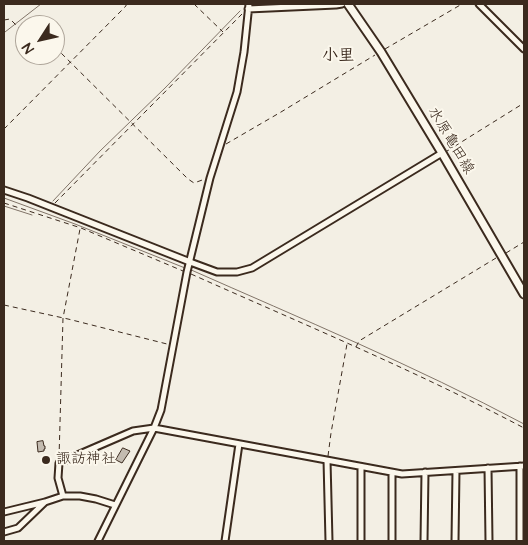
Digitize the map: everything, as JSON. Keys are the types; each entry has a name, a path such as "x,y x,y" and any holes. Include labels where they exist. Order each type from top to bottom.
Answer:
{"main road":[{"name":"水原亀田線","path":"348,4 381,52 524,294"}],"street":[{"path":"98,541 161,410 190,262 210,178 237,92 244,52 248,5 342,4"},
{"path":"479,4 524,49"},
{"path":"4,190 217,272 237,272 252,268 442,153"},
{"path":"63,496 58,478 59,463 133,431 154,428 392,473 402,474 522,466 520,541"},
{"path":"225,541 239,444"},
{"path":"328,460 329,541"},
{"path":"361,467 361,541"},
{"path":"488,468 489,541"},
{"path":"455,541 456,471"},
{"path":"424,541 425,472"},
{"path":"392,473 392,541"},
{"path":"4,512 63,496 80,496 96,499 115,506"},
{"path":"4,532 18,528 45,502"}],"path":[{"path":"4,129 127,4"},
{"path":"194,4 224,33"},
{"path":"220,146 281,112 462,4"},
{"path":"51,207 224,33 248,5"},
{"path":"4,20 10,19 15,24"},
{"path":"65,57 192,182 210,178"},
{"path":"442,153 524,103"},
{"path":"4,203 81,228 188,272 483,406 524,428"},
{"path":"59,463 63,318 81,228"},
{"path":"356,348 360,341 524,242"},
{"path":"4,305 173,345"},
{"path":"328,460 330,434 347,343"}],"building":[{"path":"43,441 45,449 38,452 37,442"},
{"path":"123,448 130,451 122,463 116,460"}],"waterway":[{"path":"5,32 41,4"},
{"path":"253,6 294,4"},
{"path":"484,4 524,45"},
{"path":"53,201 100,151 240,11"},
{"path":"4,198 185,268"},
{"path":"4,206 32,215"},
{"path":"189,269 442,382 524,424"}],"place":[{"name":"諏訪神社","path":"46,460"}],"district":[{"name":"小里","path":"338,57"}]}
